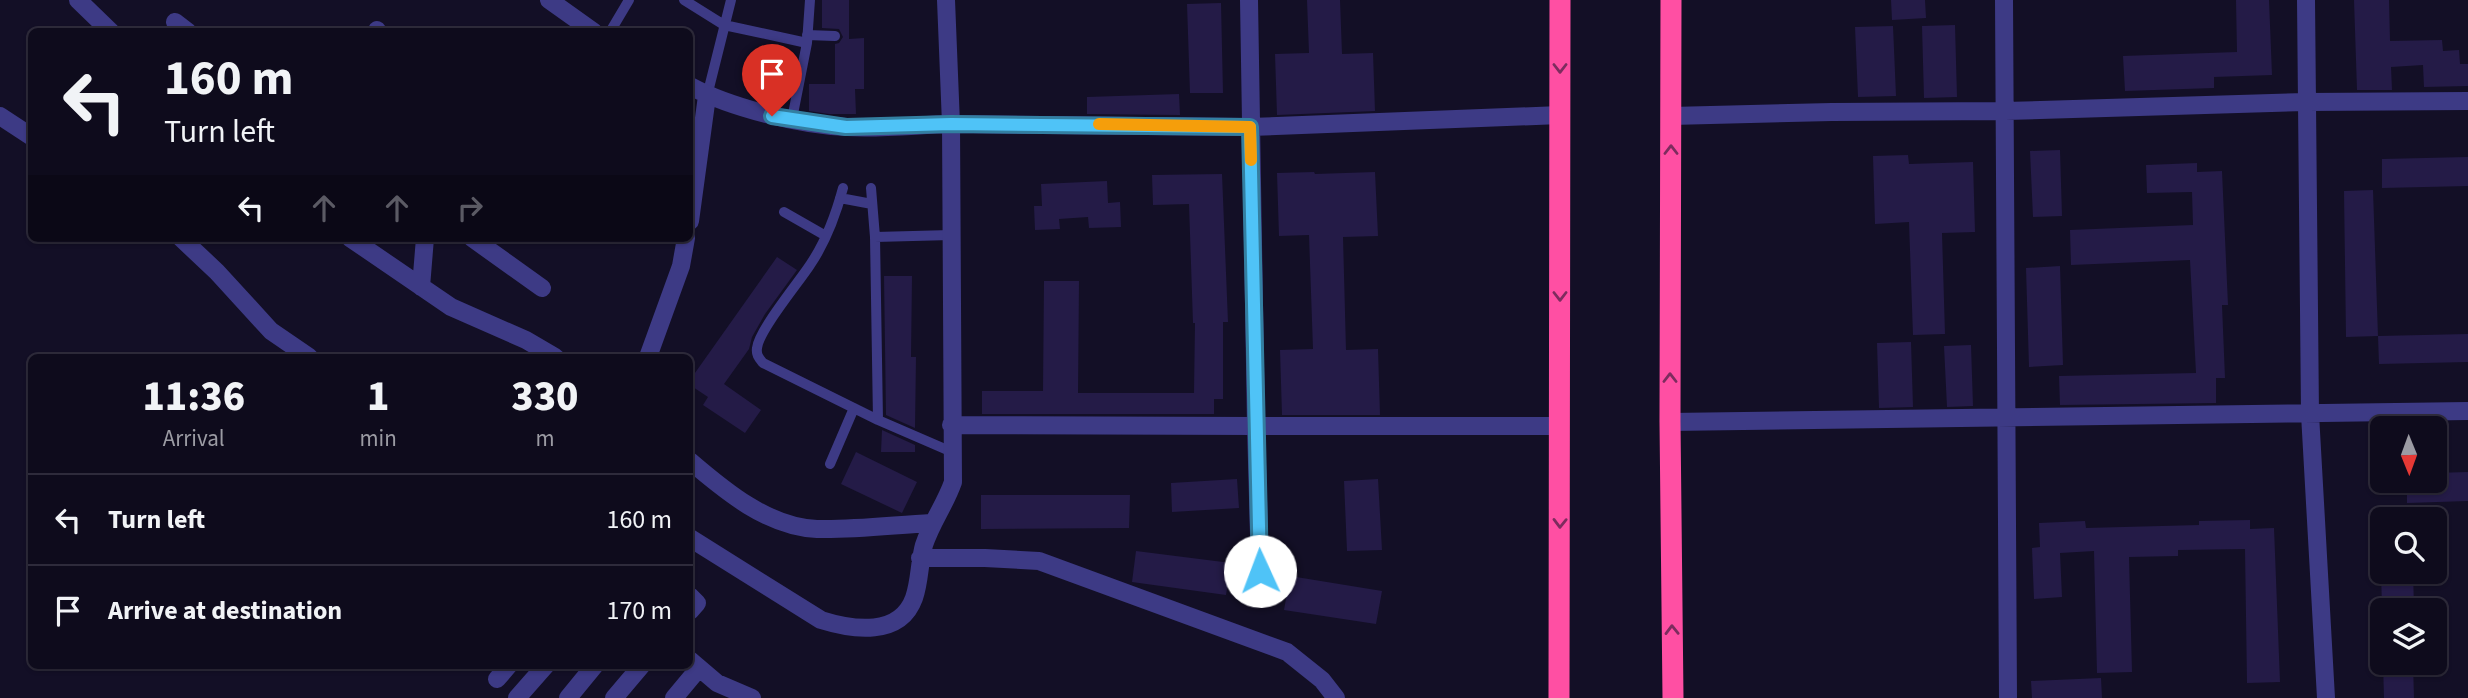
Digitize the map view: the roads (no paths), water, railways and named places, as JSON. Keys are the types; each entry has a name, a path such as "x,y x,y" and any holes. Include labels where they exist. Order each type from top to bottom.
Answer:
{"highway":[{"path":"1559,698 1560,0"},
{"path":"1671,0 1670,422 1673,698"}],"street":[{"path":"78,0 107,28"},
{"path":"549,0 588,28"},
{"path":"693,540 821,620 837,625 874,628 891,625 906,615 914,599 920,558 931,523 953,482 951,124 946,0"},
{"path":"1249,0 1260,571"},
{"path":"2004,0 2008,698"},
{"path":"2306,0 2310,414 2326,698"},
{"path":"693,142 695,90 772,116 846,127 951,124 1250,127 1560,115"},
{"path":"1671,116 2468,101"},
{"path":"0,116 28,134"},
{"path":"185,242 271,331 305,354"},
{"path":"356,242 451,307 526,340 550,354"},
{"path":"421,286 425,242"},
{"path":"478,242 542,288"},
{"path":"649,354 681,266 685,242"},
{"path":"1670,422 2468,411"},
{"path":"951,425 1560,426"},
{"path":"693,464 725,491 778,521 816,529 931,523"},
{"path":"920,558 1040,561 1287,652 1322,680 1336,698"},
{"path":"694,664 717,683 747,697"},
{"path":"517,698 542,669"},
{"path":"568,698 592,669"},
{"path":"614,698 639,669"},
{"path":"674,698 691,669"}],"lane":[{"path":"612,28 629,0"},
{"path":"684,0 724,25 807,39 835,36"},
{"path":"695,90 724,25 731,0"},
{"path":"792,119 807,39 810,0"},
{"path":"871,188 875,237 878,420"},
{"path":"872,204 841,193 826,236 757,346 757,356 763,363 952,453"},
{"path":"783,212 826,236"},
{"path":"875,237 951,235"},
{"path":"830,464 854,408"}]}
